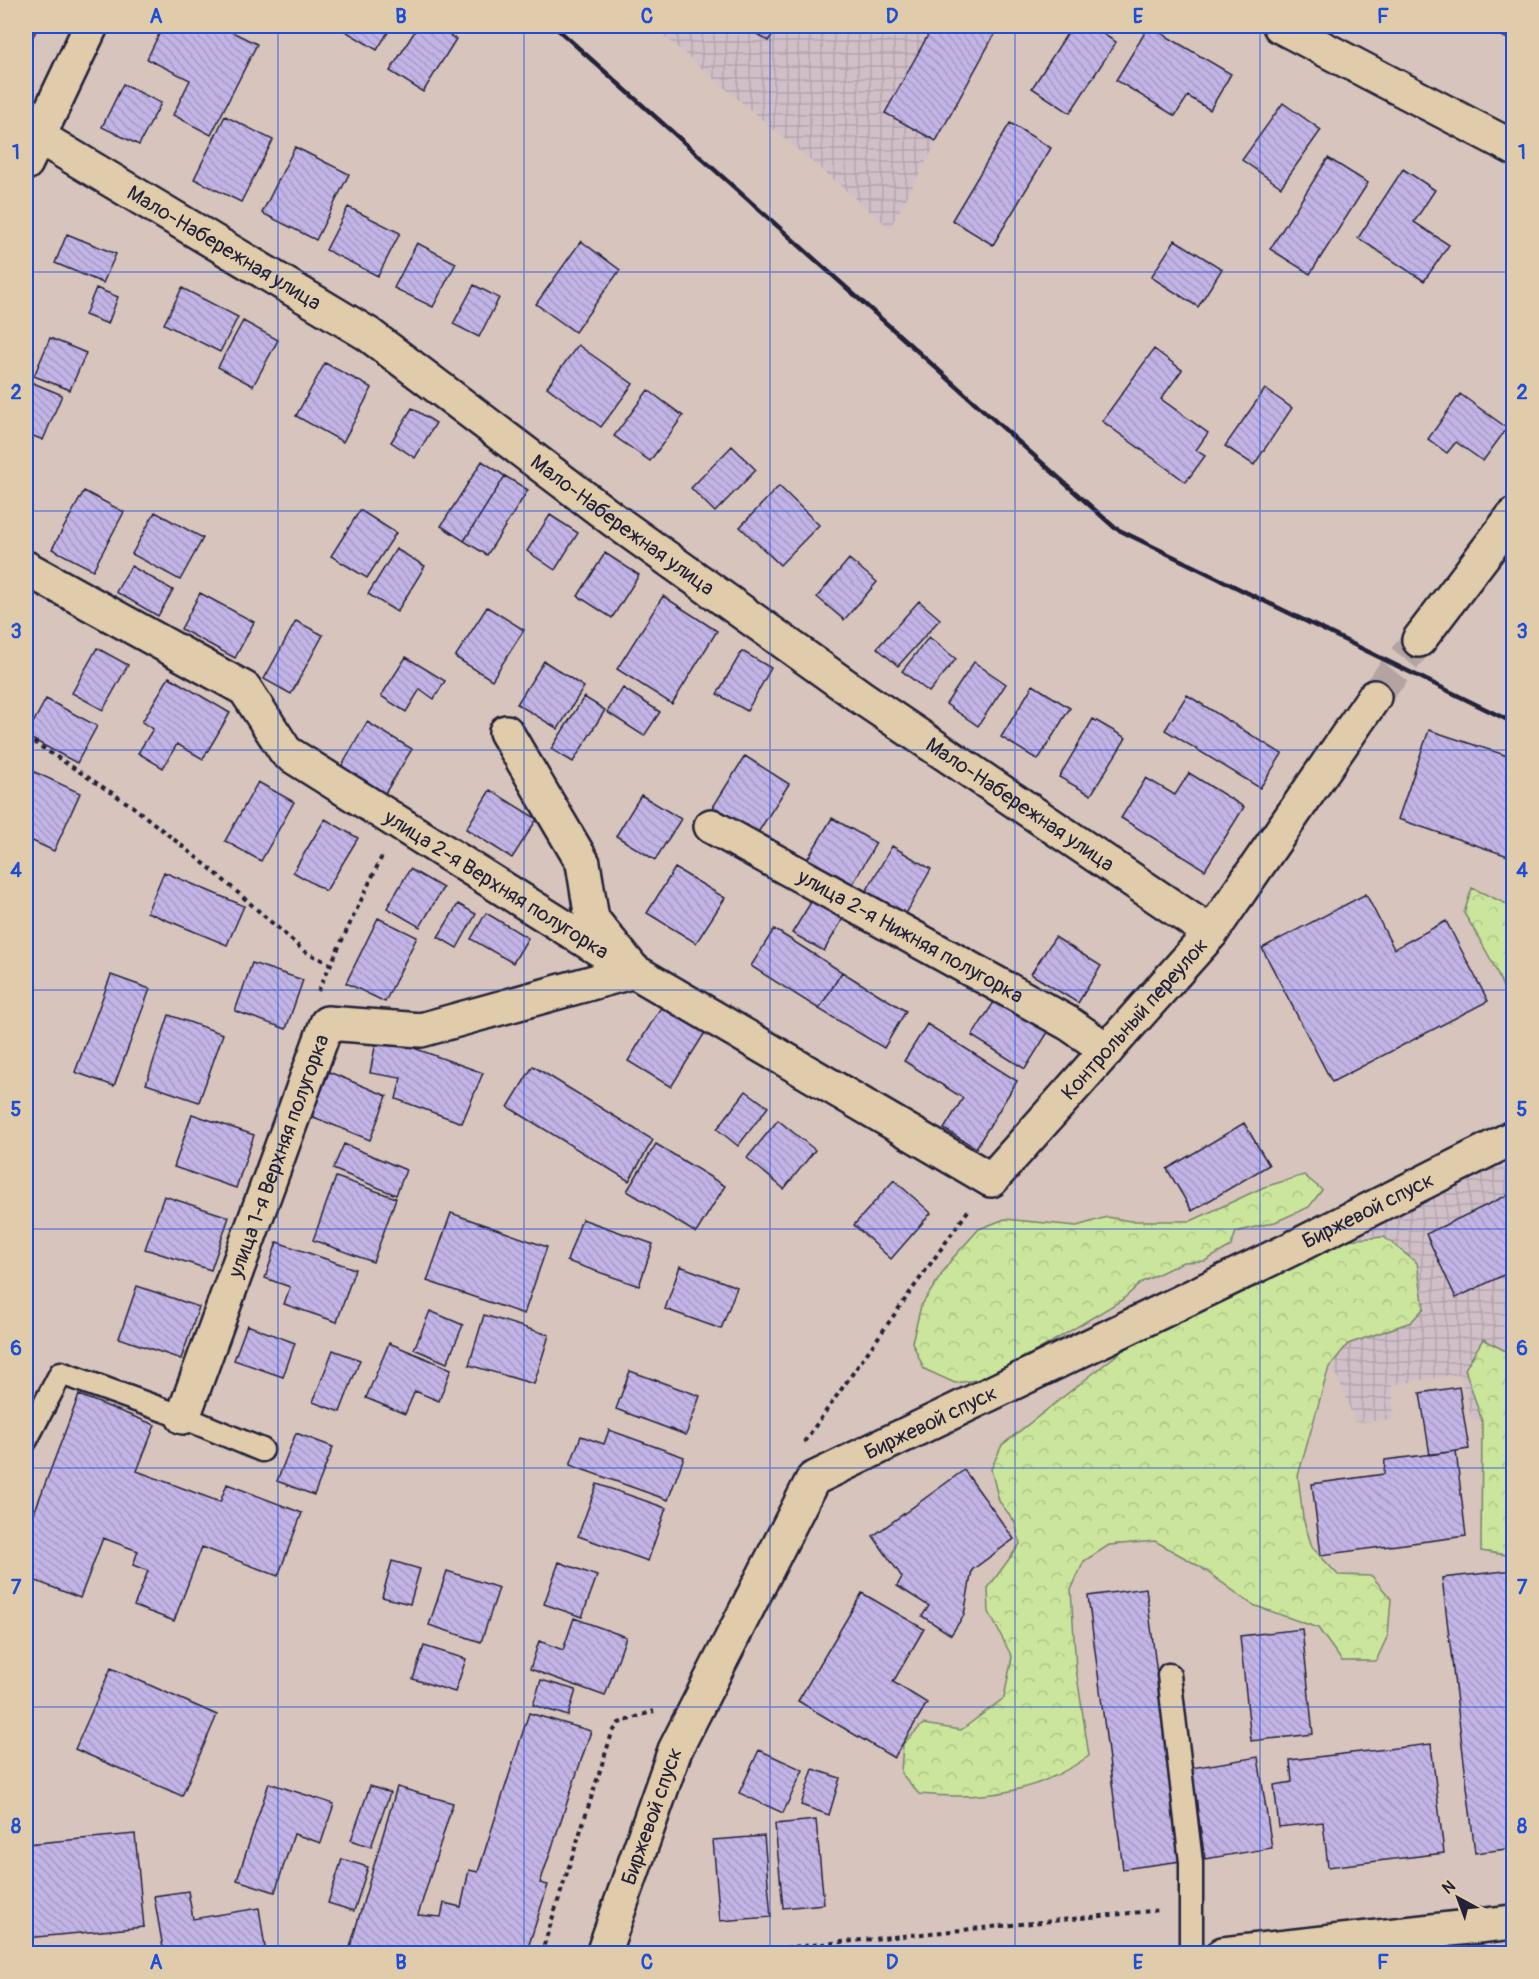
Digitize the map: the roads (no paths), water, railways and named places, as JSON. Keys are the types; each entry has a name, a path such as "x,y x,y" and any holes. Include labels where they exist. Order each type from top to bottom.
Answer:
{"street":[{"path":"29,143 91,26"},
{"path":"1280,26 1514,148"},
{"name":"Мало-Набережная улица","path":"29,143 368,334 615,521 861,697 1212,933"},
{"path":"1419,640 1514,515"},
{"name":"улица 2-я Верхняя полугорка","path":"26,568 245,689 286,752 634,971 991,1180"},
{"name":"Контрольный переулок","path":"991,1180 1212,933 1374,697"},
{"path":"506,732 583,863 592,919 634,971"},
{"name":"улица 2-я Нижняя полугорка","path":"711,826 1068,1023 1107,1050"},
{"name":"улица 1-я Верхняя полугорка","path":"183,1417 327,1023 421,1030 634,971"},
{"name":"Биржевой спуск","path":"603,1953 675,1750 813,1479 1299,1246 1514,1137"},
{"path":"1223,1953 1514,1922"}],"lane":[{"path":"26,1440 60,1372 183,1417 262,1450"},
{"path":"1169,1675 1191,1862 1191,1953"}],"tunnel":[{"path":"1374,697 1419,640"}],"railway":[{"path":"554,26 1115,528 1514,723"}]}
